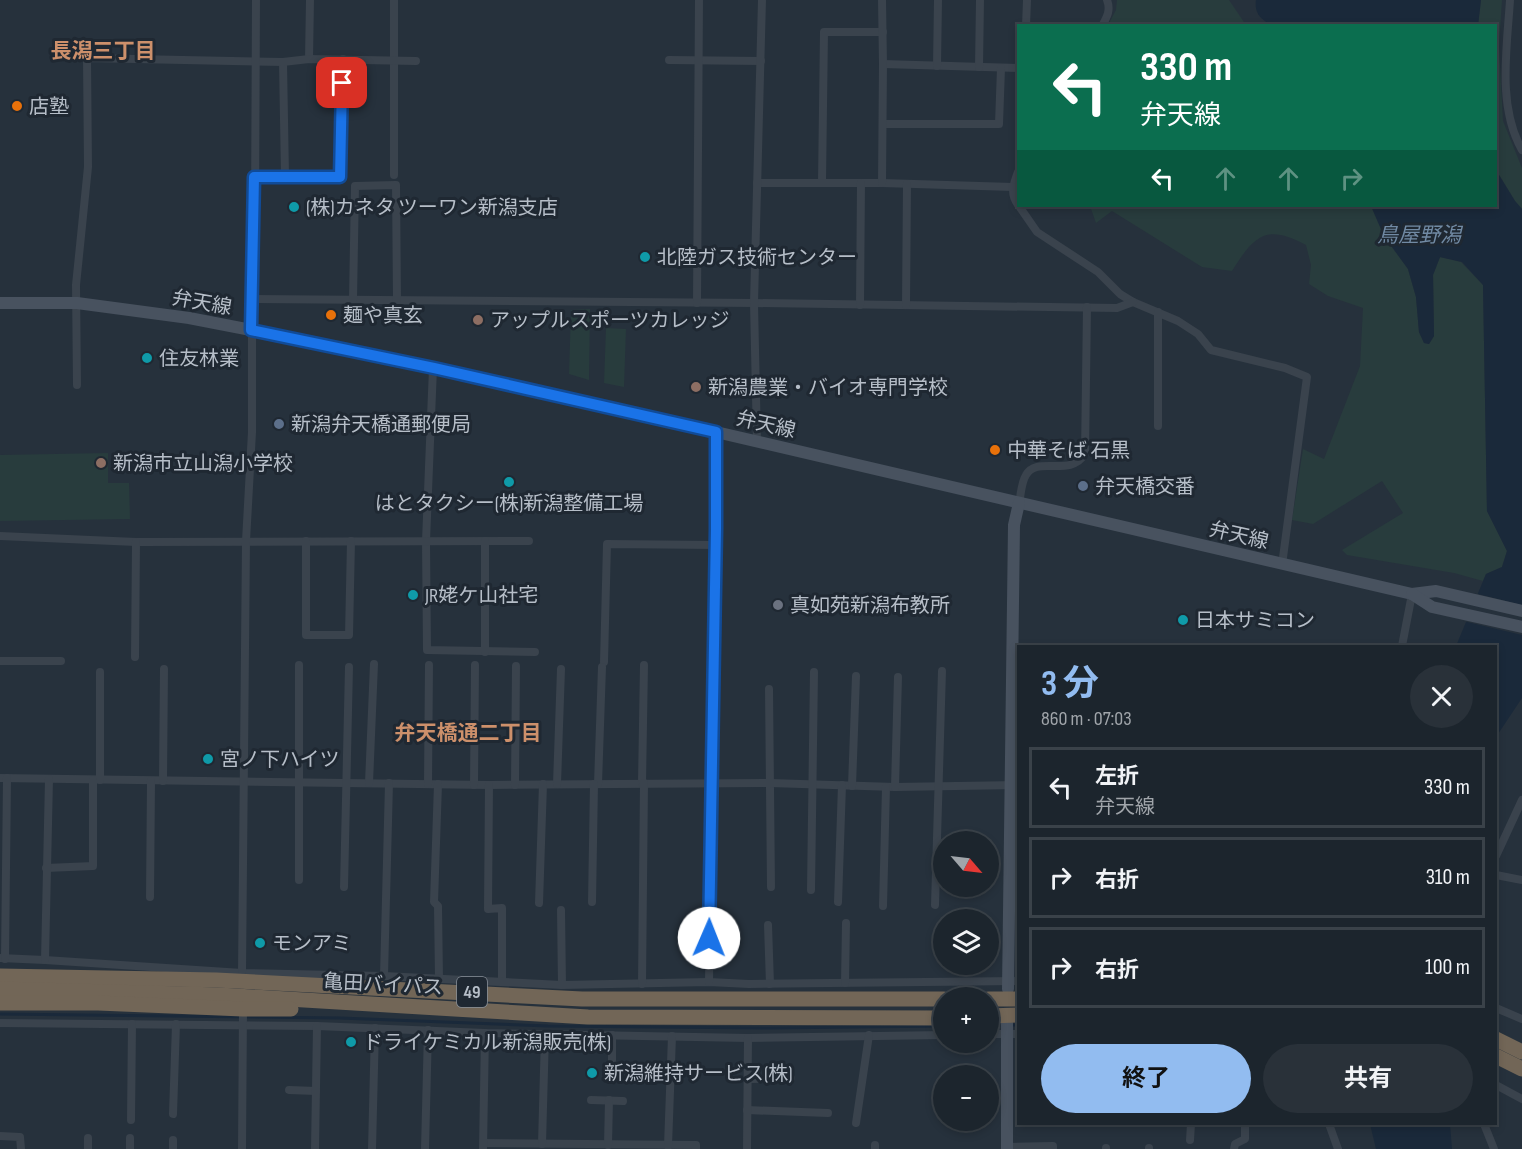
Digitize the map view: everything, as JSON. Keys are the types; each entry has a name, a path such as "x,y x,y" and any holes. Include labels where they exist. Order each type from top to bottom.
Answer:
{"highway":[{"name":"亀田バイパス","path":"0,976 216,980 582,999 933,999"},
{"path":"999,994 1013,988"},
{"name":"亀田バイパス","path":"0,989 112,991 588,1017 933,1018"},
{"path":"0,1004 98,1003 243,1017 368,1004"},
{"path":"1497,1030 1522,1041"},
{"path":"1497,1040 1522,1052"},
{"path":"1497,1056 1522,1069"}],"street":[{"path":"242,973 246,541 252,432 251,330 256,0"},
{"path":"309,59 310,0"},
{"path":"394,0 394,175"},
{"path":"697,303 699,0"},
{"path":"757,441 754,303 762,0"},
{"path":"882,0 884,64 882,183"},
{"path":"937,66 938,0"},
{"path":"979,67 980,0"},
{"path":"1026,24 1027,0"},
{"path":"1103,24 1108,15 1107,0"},
{"path":"1510,0 1507,44 1508,99 1510,120 1520,144"},
{"path":"822,182 824,32 883,32"},
{"path":"77,385 76,285 88,166 87,58 283,62 309,59 416,61"},
{"path":"254,177 340,177 343,59"},
{"path":"669,60 761,61"},
{"path":"283,62 285,176"},
{"path":"884,64 1017,68"},
{"path":"883,124 999,124 1001,68"},
{"path":"1017,174 1012,187 1017,203"},
{"path":"757,183 907,183 1012,187"},
{"path":"860,304 861,183"},
{"path":"906,305 907,183"},
{"path":"353,300 355,186 396,185 397,301"},
{"path":"1020,207 1037,232 1098,272 1120,294 1178,321 1198,334 1211,350 1285,368 1307,377 1282,565"},
{"path":"252,299 1117,308 1133,302"},
{"name":"弁天線","path":"0,303 77,303 189,318 251,330 434,368 757,441 1412,594"},
{"path":"1014,785 891,787 770,783 712,785 643,783 474,785 3,778 3,958 242,973 384,976 562,985 708,982 1013,988 1014,785 1014,525 1024,478 1031,469 1036,466 1070,466 1085,454 1087,306"},
{"path":"1158,312 1158,426"},
{"path":"434,368 426,541 427,650 535,652"},
{"path":"708,982 716,432"},
{"path":"0,536 135,542 529,541"},
{"path":"306,541 306,635 349,635 351,541"},
{"path":"485,541 485,652"},
{"path":"135,542 135,657"},
{"path":"592,902 607,544 716,544"},
{"path":"1412,594 1436,591 1522,611"},
{"path":"1412,594 1432,607 1522,627"},
{"path":"1402,645 1412,594"},
{"path":"0,661 61,661"},
{"path":"369,783 374,664"},
{"path":"299,880 300,665"},
{"path":"428,784 429,665"},
{"path":"474,785 475,665"},
{"path":"642,984 644,665"},
{"path":"515,785 516,666"},
{"path":"344,887 349,667"},
{"path":"163,781 165,669"},
{"path":"557,784 561,669"},
{"path":"935,905 942,671"},
{"path":"46,868 93,866 100,672"},
{"path":"811,890 814,672"},
{"path":"852,786 856,676"},
{"path":"883,906 898,676"},
{"path":"769,689 771,887"},
{"path":"45,960 49,779"},
{"path":"150,781 150,897"},
{"path":"384,976 389,783"},
{"path":"438,784 434,902 438,906 439,979"},
{"path":"539,903 543,784"},
{"path":"489,785 489,909 502,908 502,982"},
{"path":"838,902 842,785"},
{"path":"1497,854 1522,800"},
{"path":"1497,875 1522,879"},
{"path":"561,910 562,985"},
{"path":"845,983 846,923"},
{"path":"768,925 770,984"},
{"path":"1497,1008 1522,1019"},
{"path":"242,1149 243,1017"},
{"path":"0,1023 176,1024 243,1017 316,1026 485,1033 748,1038 933,1035"},
{"path":"131,1120 132,1024"},
{"path":"173,1114 176,1024"},
{"path":"315,1149 316,1026"},
{"path":"1012,1027 1007,1148 1053,1146 1053,1149"},
{"path":"372,1149 375,1028"},
{"path":"426,1149 428,1030"},
{"path":"485,1033 484,1146 696,1145 696,1149"},
{"path":"542,1144 544,1034"},
{"path":"612,1035 612,1060"},
{"path":"856,1123 869,1035"},
{"path":"668,1146 672,1036"},
{"path":"747,1149 748,1038"},
{"path":"748,1078 791,1078"},
{"path":"1497,1086 1522,1099"},
{"path":"289,1090 316,1091"},
{"path":"591,1100 623,1101"},
{"path":"608,1145 609,1100"},
{"path":"747,1110 828,1113"},
{"path":"1190,1140 1191,1125"},
{"path":"1234,1149 1235,1144 1245,1139 1245,1125"},
{"path":"1329,1125 1338,1149"},
{"path":"1484,1125 1494,1149"},
{"path":"0,1136 20,1137 21,1149"},
{"path":"88,1138 88,1149"},
{"path":"130,1138 130,1149"}],"green space":[{"path":"1117,0 1229,0 1245,24 1109,24 1116,10"},
{"path":"1481,0 1502,0 1499,46 1503,121 1522,168 1522,209 1497,172 1497,24 1478,24"},
{"path":"1090,207 1371,207 1384,236 1408,269 1416,297 1419,332 1424,343 1429,344 1434,336 1433,275 1440,257 1461,262 1483,285 1487,511 1507,551 1502,567 1486,574 1483,581 1454,573 1347,555 1342,550 1403,513 1382,481 1313,524 1292,520 1303,449 1324,459 1360,366 1363,308 1328,296 1309,284 1311,265 1306,245 1281,235 1271,234 1262,237 1247,249 1232,271 1202,267 1112,211 1096,223"},
{"path":"590,309 589,380 569,374 571,310"},
{"path":"606,328 626,329 624,387 604,383"},
{"path":"108,453 108,483 129,483 130,519 0,521 0,455"}],"water":[{"path":"1256,0 1481,0 1478,24 1270,24 1259,16"},
{"name":"鳥屋野潟","path":"1497,172 1522,209 1522,698 1497,736 1497,645 1456,645 1486,574 1502,567 1507,551 1487,511 1483,285 1462,262 1440,257 1433,275 1434,336 1429,344 1424,343 1419,332 1416,297 1408,269 1384,236 1371,207 1497,207"},
{"path":"1370,1125 1450,1125 1452,1149 1376,1149"}],"pier":[{"path":"1474,593 1522,605 1522,635 1463,621"}],"waterway":[{"path":"0,1014 340,1018 548,1026 770,1028 933,1026"},
{"path":"999,1025 1005,1025"},
{"path":"1011,1025 1017,1025"}],"place":[{"name":"店塾","path":"17,106"},
{"name":"(株)カネタ ツーワン新潟支店","path":"294,207"},
{"name":"北陸ガス技術センター","path":"645,257"},
{"name":"麺や真玄","path":"331,315"},
{"name":"アップルスポーツカレッジ","path":"478,320"},
{"name":"住友林業","path":"147,358"},
{"name":"新潟農業・バイオ専門学校","path":"696,387"},
{"name":"新潟弁天橋通郵便局","path":"279,424"},
{"name":"中華そば 石黒","path":"995,450"},
{"name":"新潟市立山潟小学校","path":"101,463"},
{"name":"はとタクシー(株)新潟整備工場","path":"509,482"},
{"name":"弁天橋交番","path":"1083,486"},
{"name":"JR姥ケ山社宅","path":"413,595"},
{"name":"真如苑新潟布教所","path":"778,605"},
{"name":"日本サミコン","path":"1183,620"},
{"name":"宮ノ下ハイツ","path":"208,759"},
{"name":"モンアミ","path":"260,943"},
{"name":"ドライケミカル新潟販売(株)","path":"351,1042"},
{"name":"新潟維持サービス(株)","path":"592,1073"}],"district":[{"name":"長潟三丁目","path":"103,51"},
{"name":"弁天橋通二丁目","path":"468,733"}],"route":[{"path":"342,83 340,177 254,177 251,330 434,368 716,432 709,938"}]}
